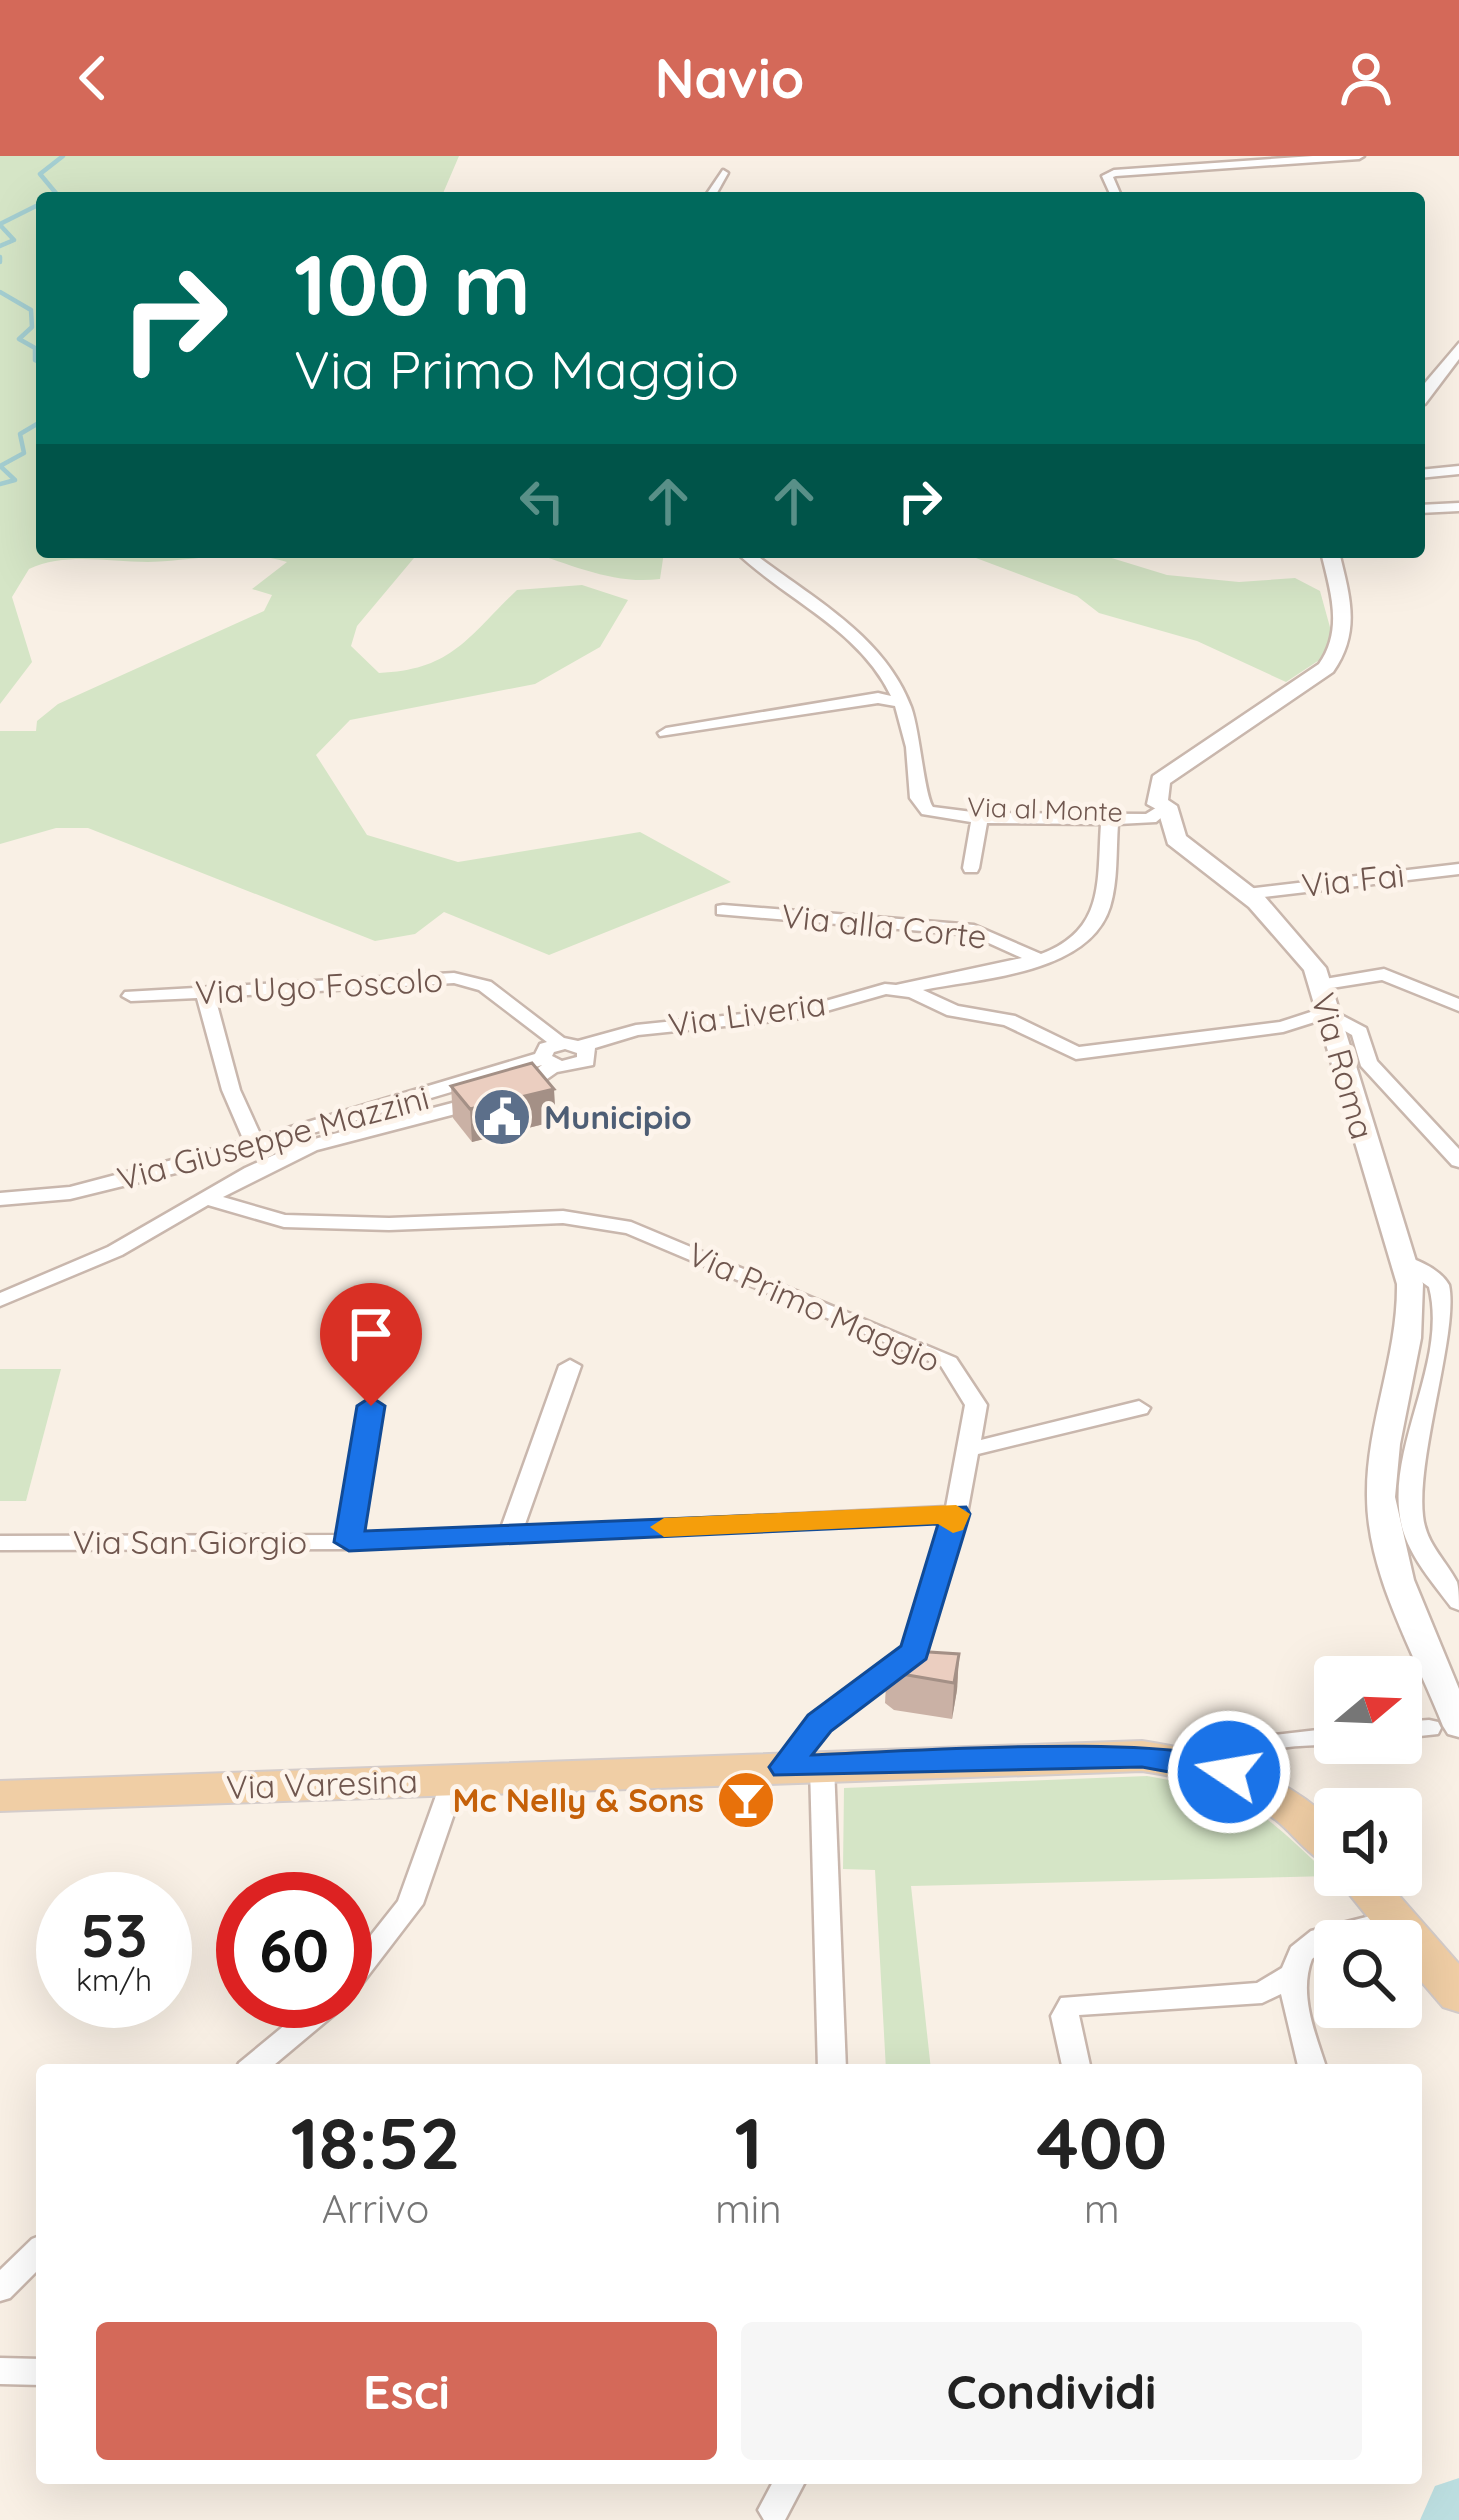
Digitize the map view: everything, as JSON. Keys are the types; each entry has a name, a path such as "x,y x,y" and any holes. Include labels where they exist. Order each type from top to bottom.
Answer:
{"main road":[{"name":"Via Varesina","path":"0,1796 1142,1756 1229,1772 1289,1806 1314,1830"},
{"path":"1374,1896 1394,1920"},
{"path":"1422,1952 1459,1995"}],"street":[{"path":"1115,192 1107,176 1114,173 1359,156"},
{"path":"712,192 723,173"},
{"path":"1425,393 1459,349"},
{"path":"1425,473 1459,470"},
{"path":"1425,509 1459,507"},
{"name":"Via al Monte","path":"750,558 880,663 898,702 920,780 918,798 937,808 980,818 1150,819 1167,806"},
{"path":"1167,806 1157,804 1160,780 1326,668 1342,650 1346,632 1331,558"},
{"path":"666,733 878,698 898,702"},
{"name":"Via al Monte","path":"937,808 1127,815 1167,806"},
{"name":"Via Roma","path":"1167,806 1176,839 1247,894 1315,968 1402,1261 1412,1310 1381,1501 1386,1537 1459,1726"},
{"name":"Via al Monte","path":"971,868 980,818"},
{"path":"1040,960 1082,944 1101,918 1110,818"},
{"name":"Via Faì","path":"1247,894 1459,869"},
{"name":"Via alla Corte","path":"723,910 974,930 1036,954 1040,960 900,989"},
{"path":"1319,985 1384,974 1459,1006"},
{"name":"Via Ugo Foscolo","path":"131,996 454,977 484,986 559,1043"},
{"path":"900,989 953,1011 1009,1021 1076,1053 1283,1027 1326,1012 1360,1032 1367,1062 1459,1162"},
{"name":"Via Liveria","path":"582,1046 636,1030 802,1013 868,991 900,989"},
{"path":"205,993 230,1090 255,1144"},
{"path":"0,1300 115,1251 211,1200 251,1172 310,1146 521,1089 548,1062 584,1062 589,1053 582,1046 559,1043 543,1051 548,1062"},
{"name":"Via Giuseppe Mazzini","path":"0,1199 70,1192 548,1062"},
{"name":"Via Primo Maggio","path":"211,1200 284,1221 563,1217 631,1228 949,1362 976,1405 956,1514 915,1652 820,1723 804,1766"},
{"path":"1402,1261 1433,1278 1448,1307 1436,1376 1412,1459 1411,1514 1417,1540 1459,1601"},
{"path":"511,1534 570,1366"},
{"path":"349,1542 371,1406"},
{"path":"970,1449 1139,1408"},
{"name":"Via San Giorgio","path":"0,1543 349,1542 956,1514"},
{"path":"1422,1728 1429,1728"},
{"path":"1229,1772 1266,1743 1314,1738"},
{"path":"804,1766 831,2064"},
{"path":"372,1953 410,1904 454,1779"},
{"path":"1076,2064 1065,2016 1071,2005 1262,1993 1294,1972 1314,1942"},
{"path":"1294,1972 1296,2005 1311,2064"},
{"path":"256,2064 300,2028"},
{"path":"0,2289 36,2253"},
{"path":"0,2371 36,2372"},
{"path":"774,2510 787,2484"}],"green space":[{"path":"0,156 459,156 444,192 36,192 36,558 207,558 72,559 29,569 12,597 32,662 0,704"},
{"path":"270,558 414,558 357,626 351,646 379,673 404,671 442,658 471,637 517,590 582,585 628,600 600,647 535,684 350,720 316,755 367,835 458,862 640,832 731,882 549,955 444,912 415,934 375,941 88,828 56,828 0,844 0,731 36,731 37,721 58,704 264,611 272,595 252,589 287,562"},
{"path":"548,558 663,558 660,579 594,573"},
{"path":"976,558 1112,558 1167,575 1239,582 1295,578 1320,591 1336,649 1286,682 1197,641 1099,613 1077,596"},
{"path":"0,1369 61,1369 26,1501 0,1501"},
{"path":"1147,1776 1207,1789 1249,1807 1314,1861 1314,1876 911,1886 930,2064 886,2064 875,1870 843,1869 844,1788"}],"building":[{"path":"532,1063 554,1089 470,1109 451,1086"},
{"path":"898,1650 959,1654 954,1683 896,1673 887,1667 888,1657"}],"waterway":[{"path":"55,192 40,174 63,156"},
{"path":"0,224 36,206"},
{"path":"0,225 14,240 0,246"},
{"path":"0,257 0,262"},
{"path":"0,292 31,310 32,327 19,339 35,348 36,361"},
{"path":"0,484 15,480 0,466 24,453 20,434 36,425"},
{"path":"1454,2520 1459,2507"}],"slow traffic":[{"path":"664,1527 956,1514 953,1524"}],"place":[{"name":"Municipio","path":"502,1117"},
{"name":"Mc Nelly & Sons","path":"746,1800"}],"route":[{"path":"371,1406 349,1542 956,1514 915,1652 820,1723 785,1767 1142,1756 1229,1772"}]}
